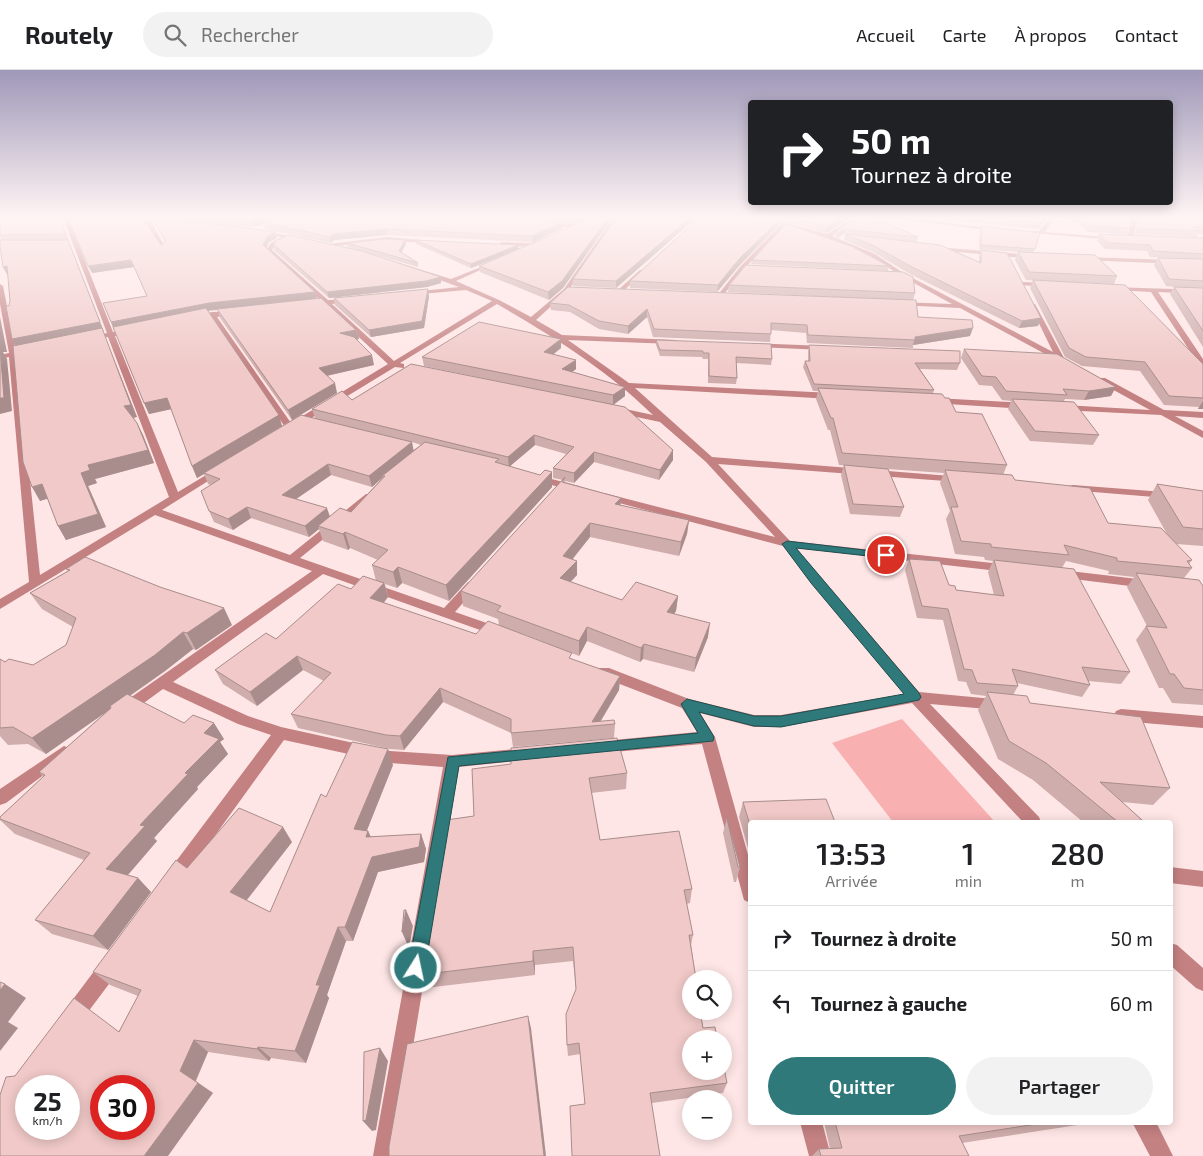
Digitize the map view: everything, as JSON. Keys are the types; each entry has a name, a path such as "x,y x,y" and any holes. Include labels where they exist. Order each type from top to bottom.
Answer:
{"street":[{"path":"86,269 175,498"},
{"path":"290,269 393,364 413,368"},
{"path":"413,269 468,288 532,320 560,337 628,385 663,420 709,460 787,544 914,697 1021,816"},
{"path":"451,281 478,269"},
{"path":"532,320 566,290 580,269"},
{"path":"628,292 616,292 645,269"},
{"path":"719,297 741,269"},
{"path":"894,269 1069,363"},
{"path":"886,274 903,275"},
{"path":"1026,291 1020,280 1059,286"},
{"path":"0,286 13,354 35,584"},
{"path":"402,295 468,288"},
{"path":"1106,288 1203,292"},
{"path":"566,290 574,290"},
{"path":"1153,290 1203,365"},
{"path":"710,296 729,297"},
{"path":"1030,298 1060,358"},
{"path":"298,305 355,300"},
{"path":"212,314 286,430 496,301"},
{"path":"895,304 963,306"},
{"path":"184,319 240,311"},
{"path":"84,340 139,329"},
{"path":"560,337 678,342"},
{"path":"746,345 834,349"},
{"path":"0,357 39,349"},
{"path":"1040,358 1060,358"},
{"path":"1095,377 1203,435"},
{"path":"628,385 846,396"},
{"path":"926,401 1036,407"},
{"path":"605,408 663,420"},
{"path":"1056,408 1203,415"},
{"path":"302,420 321,425"},
{"path":"709,460 966,480"},
{"path":"0,605 224,468"},
{"path":"526,476 787,544 1015,569"},
{"path":"550,498 563,485"},
{"path":"292,559 380,487"},
{"path":"1065,487 1203,498"},
{"path":"154,511 320,570 448,612 512,637"},
{"path":"114,717 320,570"},
{"path":"1044,572 1154,584"},
{"path":"448,612 480,576"},
{"path":"595,668 687,704 754,721 781,721 914,697 1014,706"},
{"path":"162,682 243,720 281,733 390,758 452,761 541,753"},
{"path":"687,704 708,737 748,887"},
{"path":"1104,713 1203,722"},
{"path":"164,893 281,733"},
{"path":"590,748 708,737"},
{"path":"0,798 73,746"},
{"path":"384,1156 452,761"},
{"path":"1173,875 1203,879"},
{"path":"64,1028 123,948"},
{"path":"1173,955 1203,981"},
{"path":"812,1125 820,1156"},
{"path":"1145,1125 1162,1156"}],"shaded area":[{"path":"902,719 993,820 891,820 832,743"}],"building":[{"path":"7,269 79,269 100,322 12,339 6,306 9,306"},
{"path":"135,269 289,269 315,292 209,303 111,322 103,303 147,296"},
{"path":"301,269 416,269 441,277 426,281 327,292"},
{"path":"486,269 571,269 562,281 548,292"},
{"path":"580,269 630,269 616,281 573,279"},
{"path":"643,269 731,269 718,285 630,281"},
{"path":"743,269 829,269 903,272 913,277 915,293 729,285"},
{"path":"915,269 1015,269 1041,318 1022,321"},
{"path":"1027,269 1109,269 1117,276 1029,272"},
{"path":"1164,269 1203,269 1203,281 1169,279"},
{"path":"1033,280 1125,285 1203,364 1203,398 1169,396 1145,362 1086,357 1069,348"},
{"path":"568,287 916,300 918,317 972,320 973,328 915,337 915,340 808,335 807,325 771,323 771,334 654,329 647,309 628,326 599,321 569,305 550,303"},
{"path":"1174,287 1203,288 1203,331"},
{"path":"428,289 422,321 369,330 334,298"},
{"path":"321,298 356,330 340,333 354,337 372,355 319,368 335,383 288,410 217,309"},
{"path":"206,308 279,415 192,466 167,398 144,403 113,327"},
{"path":"479,322 561,339 544,352 576,360 562,369 625,387 613,395 422,357"},
{"path":"102,328 131,405 124,406 137,423 148,450 88,465 90,470 81,473 98,514 58,526 42,484 32,487 23,462 13,346"},
{"path":"656,340 771,344 772,359 736,357 737,378 709,376 709,353 703,353 703,351 660,350"},
{"path":"809,345 960,351 960,363 915,363 934,390 814,384 805,361 810,361"},
{"path":"0,347 4,398 0,398"},
{"path":"964,349 1057,354 1116,387 1089,391 1063,389 1067,395 1006,391 996,377 982,376"},
{"path":"411,364 625,407 673,450 660,470 594,452 574,473 553,468 574,447 534,435 508,457 312,409 342,391 352,400"},
{"path":"818,388 942,394 945,398 949,398 956,412 982,414 1007,465 842,453 833,418 831,418"},
{"path":"1012,399 1074,402 1099,435 1035,431"},
{"path":"301,415 412,442 369,476 328,464 282,495 327,508 305,526 247,507 228,519 209,511 201,491 220,479 204,473"},
{"path":"425,442 499,459 495,462 540,475 545,470 552,472 446,585 398,567 393,572 372,565 388,550 345,532 343,534 318,526 340,508 351,512 385,476 382,476"},
{"path":"844,465 888,469 904,507 853,504"},
{"path":"945,470 1012,475 1015,480 1090,488 1108,523 1161,528 1192,560 1187,561 1192,568 1117,561 1117,558 1064,545 1069,555 991,547 991,544 961,541 951,507 958,507"},
{"path":"565,477 562,482 621,498 615,504 689,520 681,542 590,523 563,556 577,561 560,578 622,600 636,582 678,596 667,612 710,623 696,658 644,644 641,648 587,627 579,641 497,611 501,606 461,591"},
{"path":"1157,484 1203,491 1203,529 1183,527"},
{"path":"85,557 160,587 224,608 187,633 183,632 155,655 32,738 13,727 0,728 0,659 5,662 9,659 33,665 66,645 76,618 30,593 70,570 66,569"},
{"path":"909,559 940,561 949,585 955,586 956,590 1004,596 994,560 1074,569 1130,672 1082,667 1090,685 1012,669 1018,686 977,683 972,670 964,669 948,609 922,606"},
{"path":"1136,573 1199,580 1203,586 1203,690 1184,688 1174,674 1170,674 1146,626 1167,628"},
{"path":"363,576 384,583 370,598 476,634 488,621 572,653 569,658 620,676 592,722 614,720 615,724 511,733 511,719 440,688 400,736 386,735 291,714 331,673 297,656 250,692 215,670 266,633 276,639 338,584 351,589"},
{"path":"987,692 1027,696 1030,703 1141,717 1170,788 1100,782 1142,820 1116,820 1046,763 1009,741"},
{"path":"127,694 184,723 193,715 214,723 204,733 219,739 185,773 188,774 140,825 145,826 106,869 138,878 93,936 35,920 90,853 0,819 0,817 45,775 39,772 111,708 110,706"},
{"path":"617,738 627,773 589,778 600,840 679,831 692,889 684,890 693,935 689,935 695,970 682,970 682,1020 702,1020 703,1028 715,1027 716,1030 682,1030 682,1080 726,1080 727,1083 650,1093 660,1156 572,1156 570,1106 585,1104 579,1043 567,1045 566,1014 576,989 573,947 533,951 533,961 419,975 446,820 474,816 472,769 511,764 511,748"},
{"path":"352,742 388,749 354,829 368,831 366,837 421,834 419,847 372,857 345,927 338,927 316,985 320,985 295,1051 258,1047 257,1049 194,1040 180,1071 198,1083 144,1156 0,1156 0,1095 6,1077 15,1076 15,1140 80,1140 80,1075 16,1075 74,998 119,1032 141,990 93,972 176,860 187,868 239,808 283,827 230,892 270,912 321,794 326,797"},
{"path":"826,799 834,820 748,820 743,802"},
{"path":"727,818 740,867 738,867"},
{"path":"404,910 406,910 402,932"},
{"path":"0,982 5,984 0,990"},
{"path":"528,1016 544,1156 389,1156 389,1146 407,1044"},
{"path":"380,1048 366,1120 363,1121 364,1052"},
{"path":"836,1125 1030,1125 959,1136 969,1156 821,1156 819,1149 842,1148"}],"route":[{"path":"416,968 452,761 708,737 687,704 754,721 781,721 914,697 787,544 886,555"}]}
